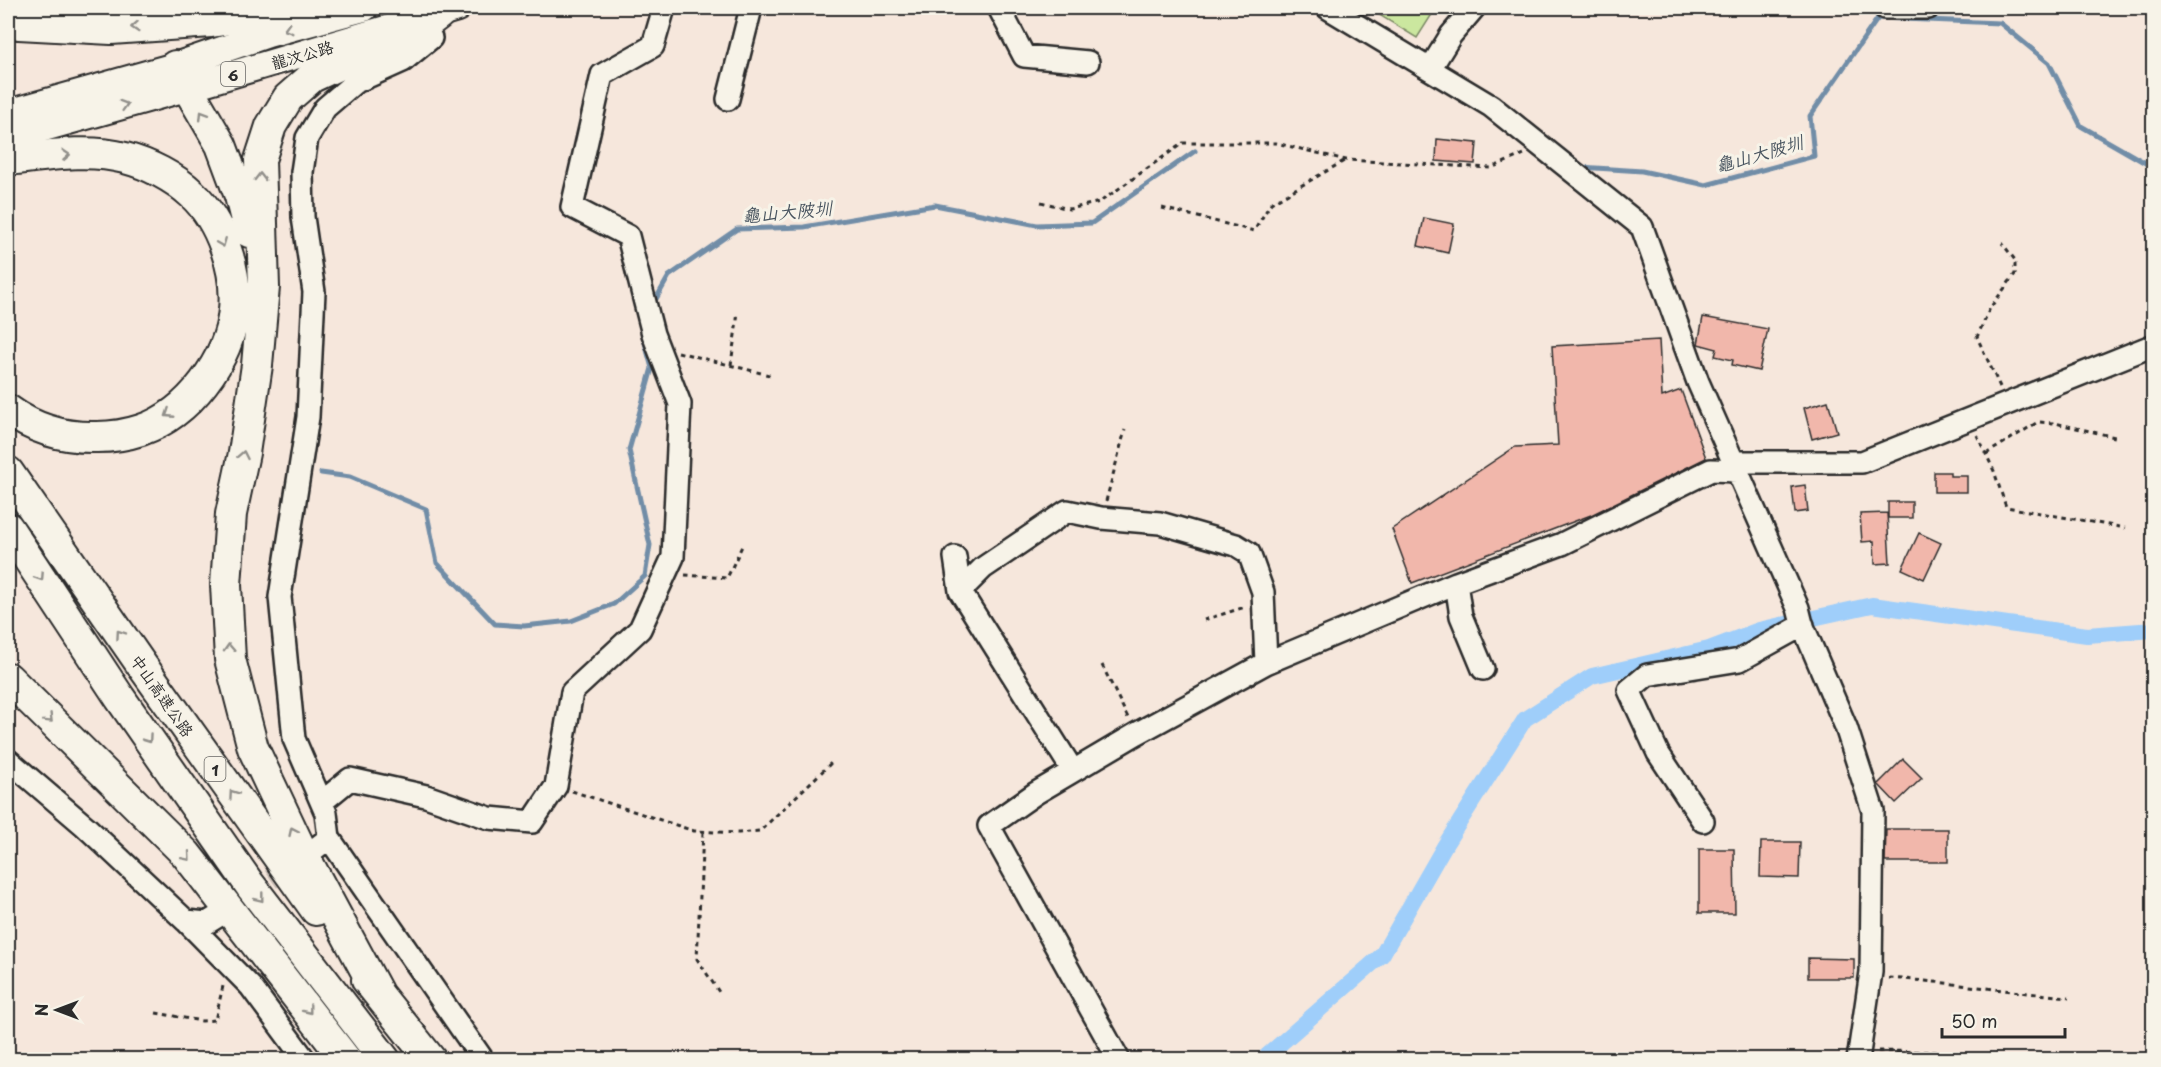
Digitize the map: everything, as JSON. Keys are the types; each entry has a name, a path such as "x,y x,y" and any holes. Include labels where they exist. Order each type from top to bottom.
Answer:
{"highway":[{"path":"8,21 19,24 111,29 211,22 297,8"},
{"path":"379,994 301,850 253,748 230,659 226,585 231,514 246,442 257,366 264,288 260,160 270,126 288,98 312,77 359,55 401,42 448,11"},
{"path":"180,77 222,145 240,196 264,288"},
{"path":"8,160 87,153 123,157 150,167 174,180 192,194 209,214 222,242 232,271 234,310 224,348 200,387 183,405 143,430 116,436 78,437 49,431 22,420 8,410"},
{"name":"中山高速公路","path":"8,472 265,840 379,994 431,1059"},
{"name":"1","path":"8,528 120,698 250,885 385,1059"},
{"path":"8,678 186,854 346,1059"}],"main road":[{"name":"龍汶公路","path":"8,138 180,77 268,34 364,8"},
{"name":"龍汶公路","path":"8,113 180,77 448,11"}],"street":[{"path":"469,8 403,61 354,83 325,108 307,138 302,172 303,217 314,292 308,417 280,597 294,739 326,813 323,843 483,1059"},
{"path":"322,802 350,779 426,796 489,818 532,822 556,786 572,692 640,629 673,557 680,404 658,347 628,236 572,207 602,75 653,46 664,8"},
{"path":"728,99 750,8"},
{"path":"999,8 1024,56 1088,62"},
{"path":"1328,8 1491,106 1641,227 1690,360 1846,727 1873,811 1871,976 1859,1055"},
{"path":"1430,69 1451,35 1474,8"},
{"path":"1885,8 1928,8"},
{"path":"1119,1059 989,826 1036,793 1136,734 1266,663 1456,583 1562,544 1711,470 1862,462 2154,345"},
{"path":"960,591 983,568 1067,511 1101,518 1160,523 1236,545 1249,553 1263,592 1266,663"},
{"path":"955,557 960,591 1073,771"},
{"path":"1456,583 1461,616 1483,669"},
{"path":"1703,821 1658,753 1629,690 1647,675 1740,660 1801,619"},
{"path":"8,760 85,826 186,921 251,987 305,1059"},
{"path":"186,921 207,923 220,915"}],"path":[{"path":"1041,202 1069,210 1100,202 1183,143 1276,143 1346,160 1491,168 1542,147"},
{"path":"1162,208 1254,231 1270,204 1346,160"},
{"path":"2002,243 2015,260 2015,274 1990,308 1977,337 2008,405"},
{"path":"731,366 738,312"},
{"path":"658,347 772,376"},
{"path":"1970,420 1994,471 2006,507 2125,528"},
{"path":"1986,454 2038,422 2055,423 2115,437"},
{"path":"1101,518 1125,430"},
{"path":"665,574 727,578 743,544"},
{"path":"1204,620 1264,601"},
{"path":"1102,664 1136,734"},
{"path":"556,786 694,831 760,831 831,764"},
{"path":"703,831 697,959 719,992"},
{"path":"156,1013 202,1021 215,1020 228,964"},
{"path":"1871,976 1950,982 1992,990 2069,997"},
{"path":"1859,1055 1939,1052"}],"green space":[{"path":"1368,8 1436,8 1417,38"}],"building":[{"path":"1437,139 1477,143 1475,164 1436,161"},
{"path":"1424,218 1454,224 1448,253 1418,246"},
{"path":"1703,317 1768,329 1759,371 1732,365 1733,360 1715,356 1717,349 1698,344"},
{"path":"1659,340 1662,397 1681,390 1706,458 1591,515 1412,583 1392,529 1515,447 1558,445 1552,346"},
{"path":"1828,401 1837,432 1812,439 1804,408"},
{"path":"1934,472 1950,472 1950,476 1967,476 1967,492 1934,492"},
{"path":"1805,485 1808,511 1795,513 1792,487"},
{"path":"1888,502 1912,502 1912,518 1888,518"},
{"path":"1887,513 1890,563 1875,564 1874,541 1862,542 1860,514"},
{"path":"1919,533 1941,543 1924,579 1902,569"},
{"path":"1903,759 1922,778 1896,803 1878,784"},
{"path":"1886,829 1948,829 1948,862 1885,862"},
{"path":"1761,842 1800,842 1799,878 1760,877"},
{"path":"1699,849 1734,849 1735,913 1699,913"},
{"path":"1808,958 1854,959 1854,978 1808,978"}],"waterway":[{"name":"龜山大陂圳","path":"1580,167 1642,171 1706,185 1814,156 1810,116 1878,18 2000,23 2049,63 2081,126 2149,165 2154,165"},
{"name":"龜山大陂圳","path":"652,306 669,276 737,229 804,227 935,205 1037,225 1092,223 1195,151"},
{"name":"龜山大陂圳","path":"321,473 350,477 426,509 437,563 495,624 524,626 571,621 614,604 645,576 650,545 629,450 652,368 644,339"},
{"path":"1262,1060 1382,955 1445,845 1525,719 1592,676 1709,649 1759,630 1872,605 2087,635 2154,630"}],"tunnel":[{"path":"220,915 298,860"}]}
